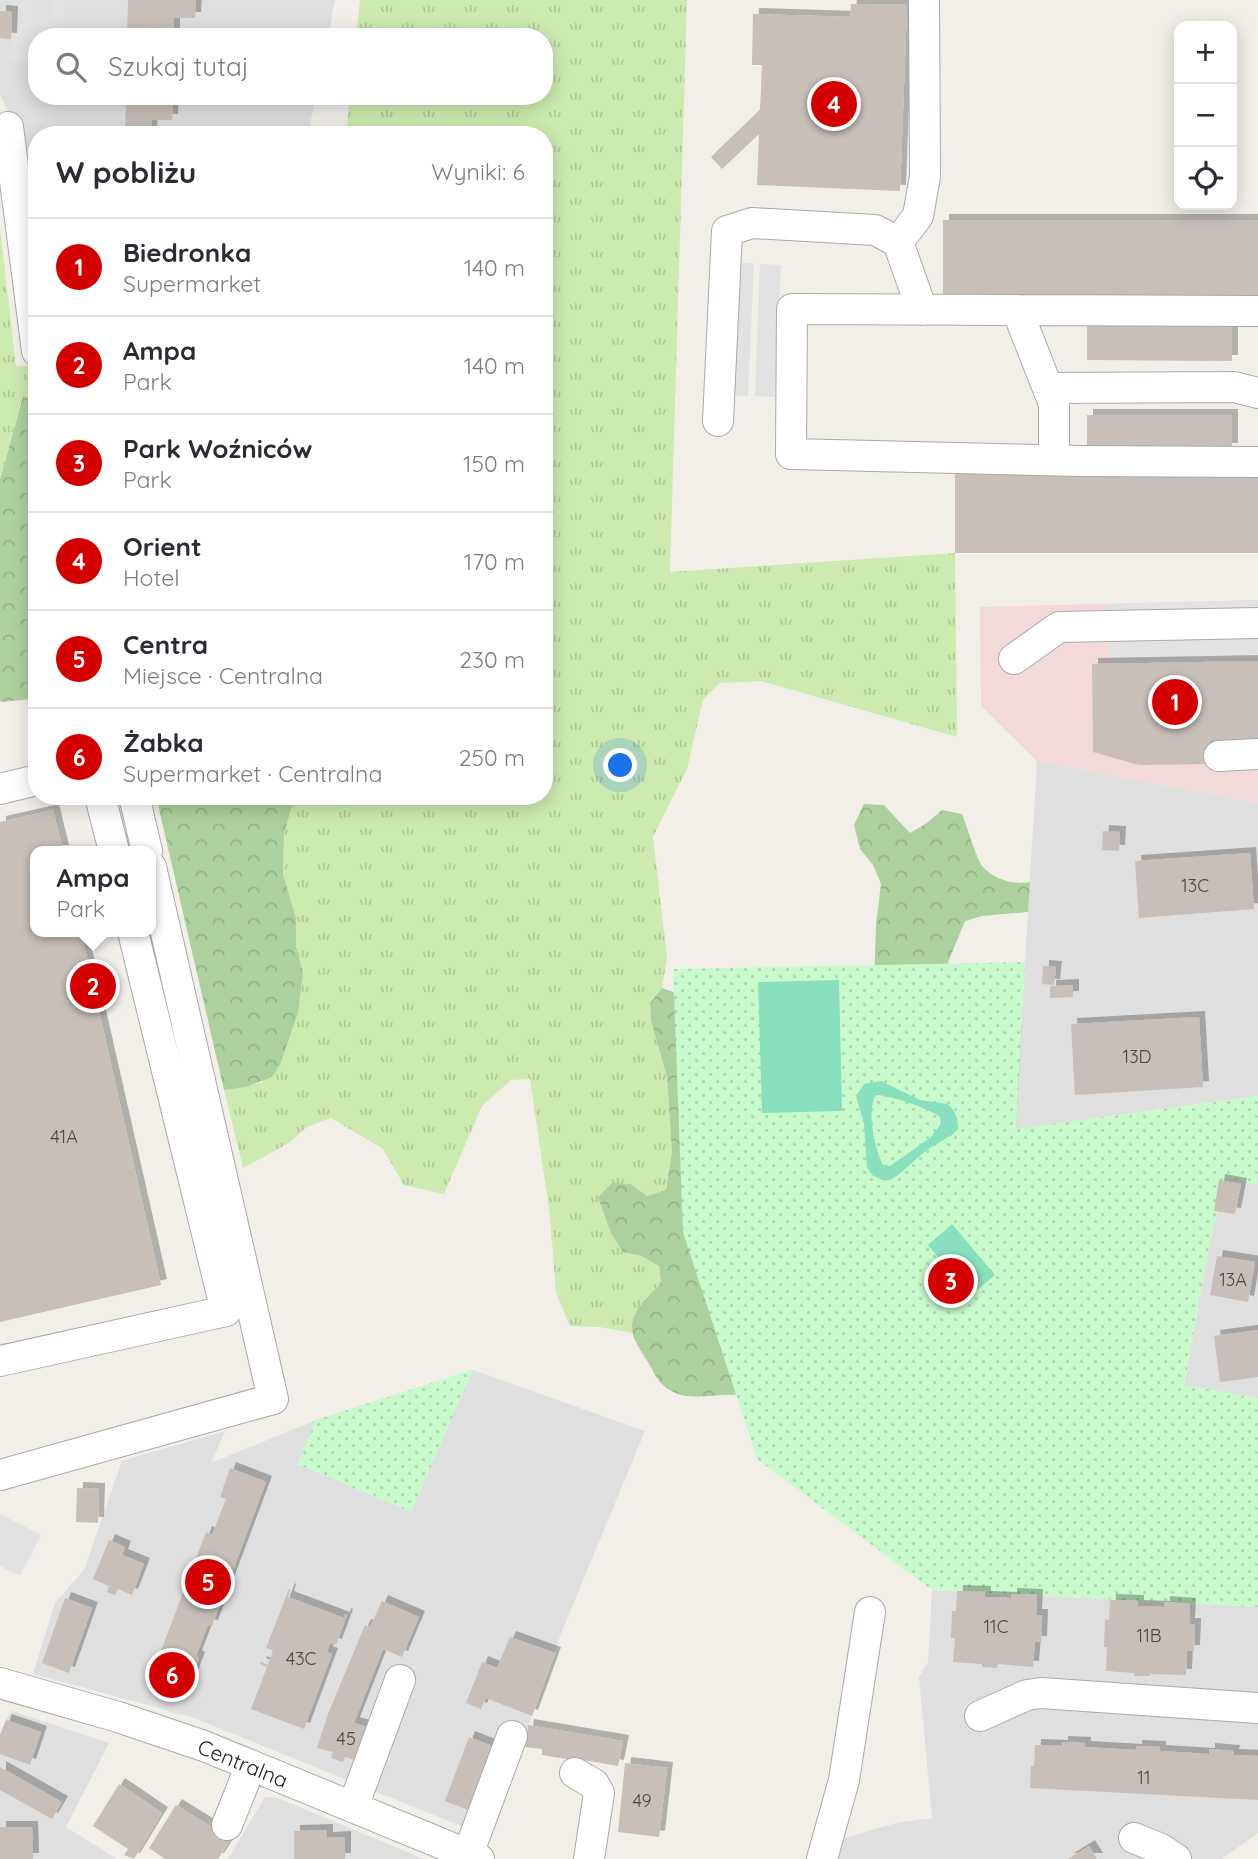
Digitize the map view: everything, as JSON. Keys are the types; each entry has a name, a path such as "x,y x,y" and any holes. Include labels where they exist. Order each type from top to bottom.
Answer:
{"street":[{"path":"898,242 918,216 925,176 924,0"},
{"path":"8,127 28,281"},
{"path":"718,421 727,231 752,223 875,230 898,242 922,310"},
{"path":"1258,311 792,309 791,454 1258,462"},
{"path":"1017,310 1054,404 1054,460"},
{"path":"1048,388 1234,387 1258,393"},
{"path":"1014,659 1059,627 1258,623"},
{"path":"1219,756 1258,754"},
{"path":"0,789 28,782"},
{"path":"102,805 113,846"},
{"path":"136,805 146,846"},
{"path":"0,1475 273,1399 156,889"},
{"path":"0,1361 226,1311 134,937"},
{"path":"821,1859 844,1780 870,1612"},
{"path":"353,1807 400,1680"},
{"name":"Centralna","path":"0,1683 158,1730 474,1856"},
{"path":"980,1716 1027,1695 1041,1693 1258,1708"},
{"path":"474,1856 512,1736"},
{"path":"226,1825 251,1765"},
{"path":"575,1773 594,1784 599,1793 589,1859"},
{"path":"1134,1838 1161,1849 1176,1859"}],"shaded area":[{"path":"0,0 335,0 330,28 28,28 28,105 314,105 310,126 28,126 28,151 0,95"},
{"path":"13,0 33,0 33,18 51,19 53,0 64,0 63,28 28,28 28,62 11,61"},
{"path":"733,263 754,263 748,396 728,395"},
{"path":"760,264 781,265 775,397 755,396"},
{"path":"1258,600 1258,803 1037,761 981,706 980,607"},
{"path":"1258,600 1258,661 1109,664 1109,604"},
{"path":"1037,761 1258,803 1258,1096 1015,1129"},
{"path":"1226,1177 1258,1184 1258,1398 1184,1386 1209,1246"},
{"path":"473,1370 645,1431 562,1631 488,1837 189,1716 33,1674 55,1603 84,1570 122,1461 225,1431 211,1463 316,1420"},
{"path":"0,1514 41,1535 20,1576 0,1566"},
{"path":"932,1590 1258,1607 1258,1833 1222,1859 838,1859 844,1838 896,1823 932,1818 919,1677 928,1662"},
{"path":"156,1686 187,1697 180,1715 149,1704"},
{"path":"12,1711 109,1743 66,1827 117,1859 0,1859 0,1735"},
{"path":"265,1797 278,1798 424,1859 228,1859"}],"green space":[{"path":"360,0 687,0 670,572 955,553 957,737 761,681 720,683 703,700 687,769 653,837 667,958 662,988 650,1003 651,1021 667,1077 672,1152 666,1190 647,1196 631,1184 623,1252 641,1256 659,1266 661,1284 641,1306 632,1333 599,1327 570,1326 556,1293 550,1216 530,1079 511,1080 482,1106 444,1194 404,1185 383,1149 331,1118 307,1127 289,1143 243,1168 224,1090 261,1083 280,1065 298,1013 303,973 296,946 296,918 283,874 284,835 293,805 553,805 553,126 347,126 349,105 553,105 553,28 357,28"},
{"path":"0,228 16,366 28,367 28,399 22,397 0,480"},
{"path":"23,396 28,398 28,699 2,702 0,701 0,480"},
{"path":"864,804 884,805 910,833 942,810 962,814 983,867 1005,880 1030,882 1028,912 982,916 965,921 944,972 1016,1009 1022,1025 1016,1129 1106,1117 1010,1158 874,982 881,884 873,865 860,849 854,825"},
{"path":"158,805 293,805 284,835 283,874 296,918 296,946 303,973 298,1013 280,1065 272,1077 246,1087 224,1090"},
{"path":"1025,962 1016,1129 1258,1096 1258,1184 1226,1178 1209,1246 1184,1385 1258,1398 1258,1607 932,1590 757,1459 683,1232 673,969"},
{"path":"839,980 842,1111 762,1113 758,982"},
{"path":"662,988 679,994 738,1395 684,1396 668,1389 657,1379 636,1342 632,1328 640,1306 661,1284 659,1266 641,1256 623,1252 611,1233 598,1197 612,1183 631,1184 647,1196 666,1190 672,1152 667,1077 651,1021 650,1003"},
{"path":"881,1081 920,1100 948,1104 956,1115 958,1129 928,1149 898,1175 890,1180 882,1180 872,1175 867,1167 864,1124 856,1096 864,1084","holes":["876,1095 927,1110 940,1117 941,1124 930,1138 890,1166 883,1165 873,1130 873,1101"]},
{"path":"952,1224 995,1275 970,1296 928,1245"},
{"path":"473,1370 411,1512 297,1464 316,1420"}],"building":[{"path":"128,0 196,0 195,18 174,18 174,28 127,28"},
{"path":"851,4 907,5 900,191 757,185 759,134 722,169 711,157 760,110 762,65 752,65 753,14 850,17"},
{"path":"0,11 12,12 11,39 0,38"},
{"path":"126,105 173,105 172,120 152,120 152,126 125,126"},
{"path":"943,220 1258,220 1258,295 943,296"},
{"path":"1087,323 1232,323 1232,361 1087,360"},
{"path":"1087,415 1232,415 1232,449 1087,448"},
{"path":"955,474 1258,474 1258,553 955,553"},
{"path":"1258,661 1258,740 1210,741 1210,764 1139,765 1093,752 1092,664"},
{"path":"53,810 62,846 30,846 30,937 82,937 161,1285 0,1322 0,822"},
{"path":"1103,831 1120,832 1119,851 1102,850"},
{"path":"1250,853 1254,909 1139,918 1135,861"},
{"path":"1043,966 1056,967 1054,985 1042,984"},
{"path":"1073,985 1073,997 1050,998 1050,986"},
{"path":"1199,1017 1203,1087 1075,1095 1071,1024"},
{"path":"1219,1180 1241,1184 1235,1214 1214,1211"},
{"path":"1217,1256 1255,1262 1248,1302 1210,1295"},
{"path":"1258,1330 1258,1377 1220,1382 1214,1336"},
{"path":"230,1468 266,1482 212,1626 208,1625 196,1656 199,1658 188,1687 153,1672 206,1532 212,1535 226,1499 220,1497"},
{"path":"77,1488 99,1489 98,1523 76,1522"},
{"path":"109,1540 125,1547 122,1555 144,1564 132,1595 118,1589 115,1595 107,1592 109,1586 93,1579"},
{"path":"289,1589 288,1597 344,1618 345,1614 347,1615 336,1645 330,1643 327,1652 332,1654 304,1729 251,1709 267,1667 260,1664 261,1662 268,1665 273,1650 266,1648"},
{"path":"957,1591 985,1592 985,1597 1037,1595 1036,1615 1042,1615 1041,1642 1035,1642 1033,1667 998,1664 997,1668 953,1662 955,1638 951,1638 952,1611 956,1611"},
{"path":"65,1598 92,1608 69,1673 42,1663"},
{"path":"1110,1600 1138,1601 1138,1606 1164,1607 1164,1602 1190,1604 1189,1624 1195,1624 1194,1651 1187,1651 1186,1675 1134,1676 1135,1673 1106,1671 1105,1619 1109,1620"},
{"path":"382,1601 419,1617 402,1657 383,1649 354,1723 374,1729 364,1763 345,1757 343,1762 331,1758 333,1752 317,1748 328,1714 365,1625 370,1627"},
{"path":"510,1637 555,1653 532,1716 486,1698 481,1709 466,1703 482,1662 497,1668"},
{"path":"6,1720 41,1732 30,1765 0,1754 0,1735"},
{"path":"528,1725 623,1741 618,1766 583,1760 582,1765 566,1763 567,1759 542,1755 542,1749 525,1747"},
{"path":"469,1737 492,1746 468,1810 445,1801"},
{"path":"1062,1742 1085,1743 1085,1747 1136,1750 1136,1746 1160,1747 1160,1751 1209,1754 1209,1749 1234,1751 1233,1755 1258,1756 1258,1800 1030,1788 1035,1745 1062,1746"},
{"path":"625,1763 667,1768 659,1837 618,1832"},
{"path":"0,1767 62,1802 52,1819 0,1790"},
{"path":"119,1784 162,1813 134,1859 124,1855 128,1849 93,1826"},
{"path":"176,1805 231,1839 218,1859 165,1859 149,1848"},
{"path":"0,1827 32,1827 33,1859 0,1859"},
{"path":"327,1830 327,1838 345,1837 345,1859 294,1859 294,1831"},
{"path":"1089,1846 1097,1859 1068,1859"}],"place":[{"name":"Orient","path":"834,104"},
{"name":"Biedronka","path":"1175,702"},
{"name":"Ampa","path":"93,986"},
{"name":"Park Woźniców","path":"951,1281"},
{"name":"Centra","path":"208,1582"},
{"name":"Żabka","path":"172,1675"}]}
